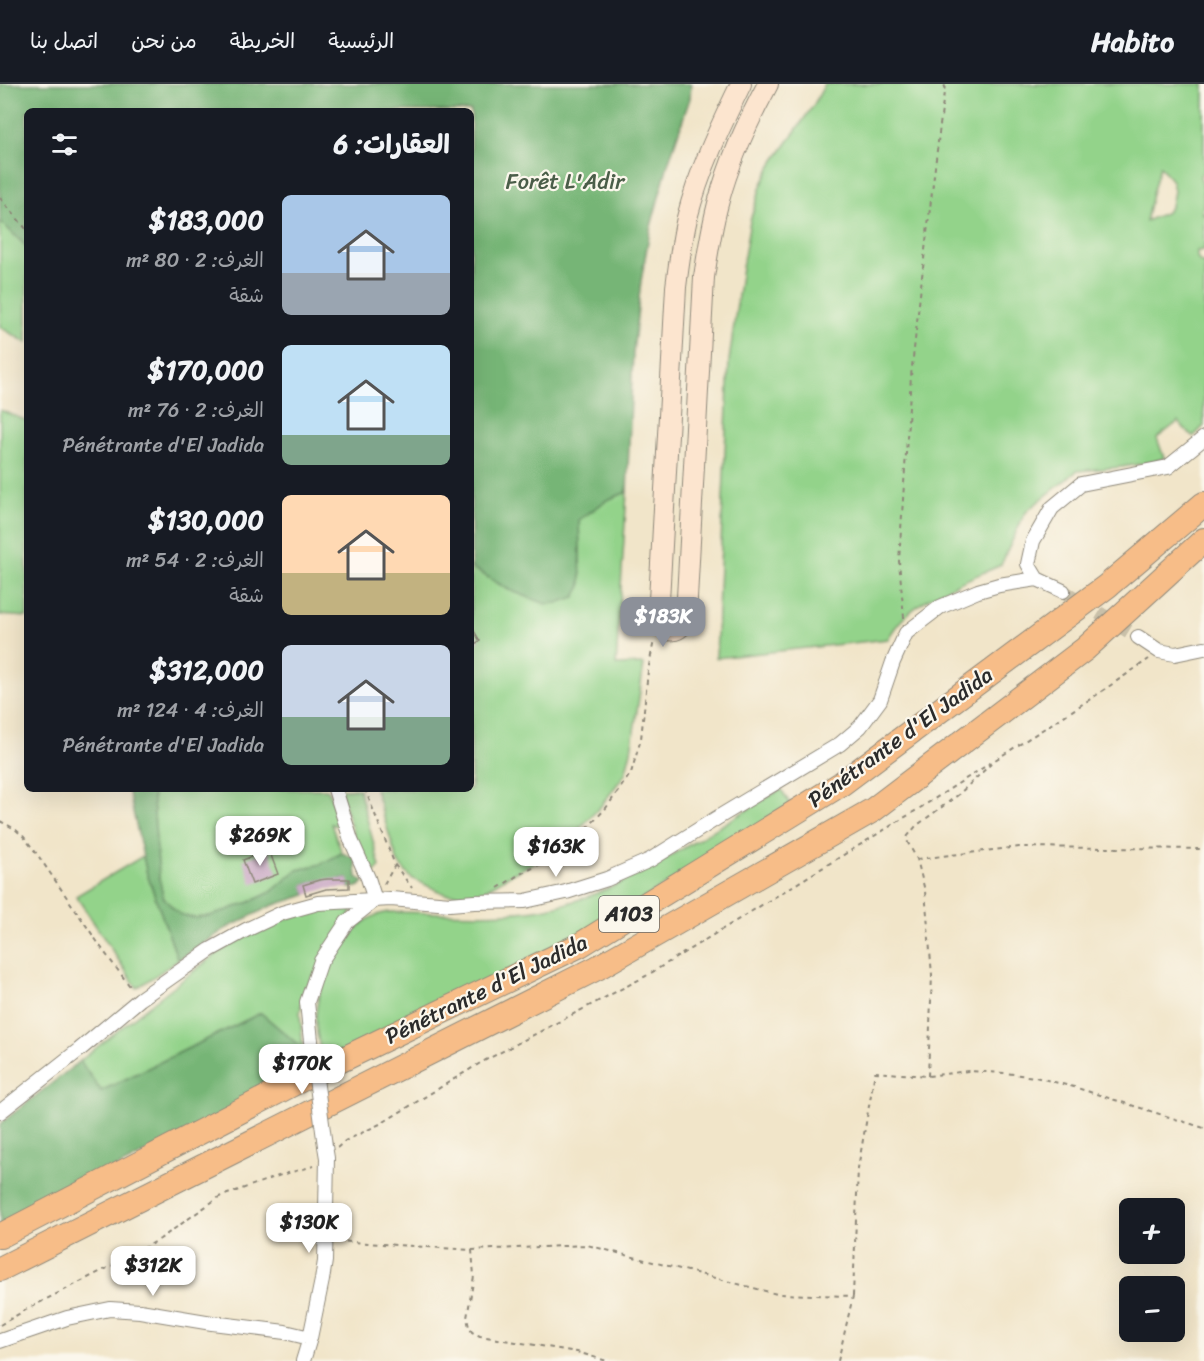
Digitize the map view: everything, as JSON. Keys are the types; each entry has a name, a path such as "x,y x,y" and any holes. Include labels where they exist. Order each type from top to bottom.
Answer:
{"highway":[{"name":"Pénétrante d'El Jadida","path":"0,1236 306,1077 580,945 841,784 1107,586 1204,504"},
{"name":"Pénétrante d'El Jadida","path":"0,1269 597,968 873,810 1086,649 1204,540"}],"street":[{"path":"741,84 697,184 680,252 676,287 658,619 661,626 673,631 684,624 686,617 704,278 710,239 718,200 730,163 768,84"},
{"path":"1037,579 1028,564 1033,541 1052,508 1066,496 1081,484 1168,467 1204,438"},
{"path":"0,1112 140,999 210,950 282,913 318,903 391,899 450,904 525,901 566,892 607,879 650,860 840,744 860,726 880,700 906,633 940,607 978,591 1037,579 1063,591"},
{"path":"1138,637 1159,651 1175,654 1204,648"},
{"path":"336,792 351,840 375,900"},
{"path":"303,1361 310,1338 325,1262 326,1152 307,1002 321,961 347,922 375,900"},
{"path":"0,1341 67,1318 110,1309 140,1311 285,1332 310,1338"}],"path":[{"path":"906,633 899,561 910,388 924,250 945,84"},
{"path":"0,198 24,226"},
{"path":"474,902 520,874 564,853 606,808 631,773 641,739 648,671 658,619"},
{"path":"0,1325 151,1244 219,1197 317,1165 326,1152 382,1123 482,1062 646,976 911,814 1092,698 1159,651"},
{"path":"928,1076 932,975 926,891 917,858 907,837 910,832 958,795 995,760"},
{"path":"367,792 395,865 423,902"},
{"path":"0,821 15,829 38,854 105,953 140,999"},
{"path":"917,858 1019,847 1204,849"},
{"path":"375,900 395,865"},
{"path":"838,1361 853,1296 858,1168 875,1072 928,1076 968,1071 1005,1072 1035,1077 1204,1128"},
{"path":"325,1241 472,1250 587,1245 777,1294 853,1296"},
{"path":"472,1250 474,1276 467,1318 472,1332 480,1336 577,1352 607,1361"}],"green space":[{"name":"Forêt L'Adir","path":"0,84 691,84 690,98 668,164 650,230 641,281 633,353 627,492 607,500 579,520 581,586 575,597 557,603 546,604 509,590 474,569 474,108 24,108 24,244 0,221"},
{"path":"825,84 1204,84 1204,170 1200,176 1203,194 1202,213 1204,212 1204,250 1197,251 1197,258 1204,263 1204,426 1193,437 1178,422 1157,438 1164,458 1153,462 1077,471 1028,510 1001,565 923,602 909,613 888,639 716,658 729,361 750,221 761,186 771,166 813,106","holes":["1160,166 1172,181 1174,191 1171,206 1167,212 1146,221"]},
{"path":"0,221 24,244 24,341 0,327"},
{"path":"0,410 24,420 24,617 0,615"},
{"path":"627,492 616,665 644,664 631,751 625,774 601,806 559,850 478,894 445,894 411,878 398,863 376,792 474,792 474,569 509,590 581,586 579,520 607,500"},
{"path":"781,789 792,807 605,922 323,1063 316,1022 321,989 341,949 357,929 369,919 389,912 481,914 518,912 558,906 600,892 641,873"},
{"path":"129,792 152,792 159,877 163,897 181,915 195,918 210,916 250,902 271,892 297,870 321,864 342,853 355,858 357,877 364,882 358,887 349,888 348,879 320,880 304,885 306,895 271,906 225,929 178,960 147,874"},
{"path":"152,792 329,792 341,827 331,824 342,853 289,876 271,892 210,916 195,918 181,915 163,897 159,877"},
{"path":"340,792 360,792 380,867 372,874 358,848"},
{"path":"143,856 147,874 178,960 137,988 76,896"},
{"path":"327,906 353,907 303,993 300,1014 303,1049 261,1013 101,1091 80,1061 209,959 229,946 276,923"},
{"path":"261,1013 303,1049 307,1070 0,1228 0,1124 80,1061 101,1091"}],"building":[{"path":"474,631 480,641 474,644"},
{"path":"269,850 278,874 252,884 243,860"},
{"path":"327,879 349,879 349,888 326,889 306,895 303,885"}],"tunnel":[{"path":"1063,591 1138,637"}]}
